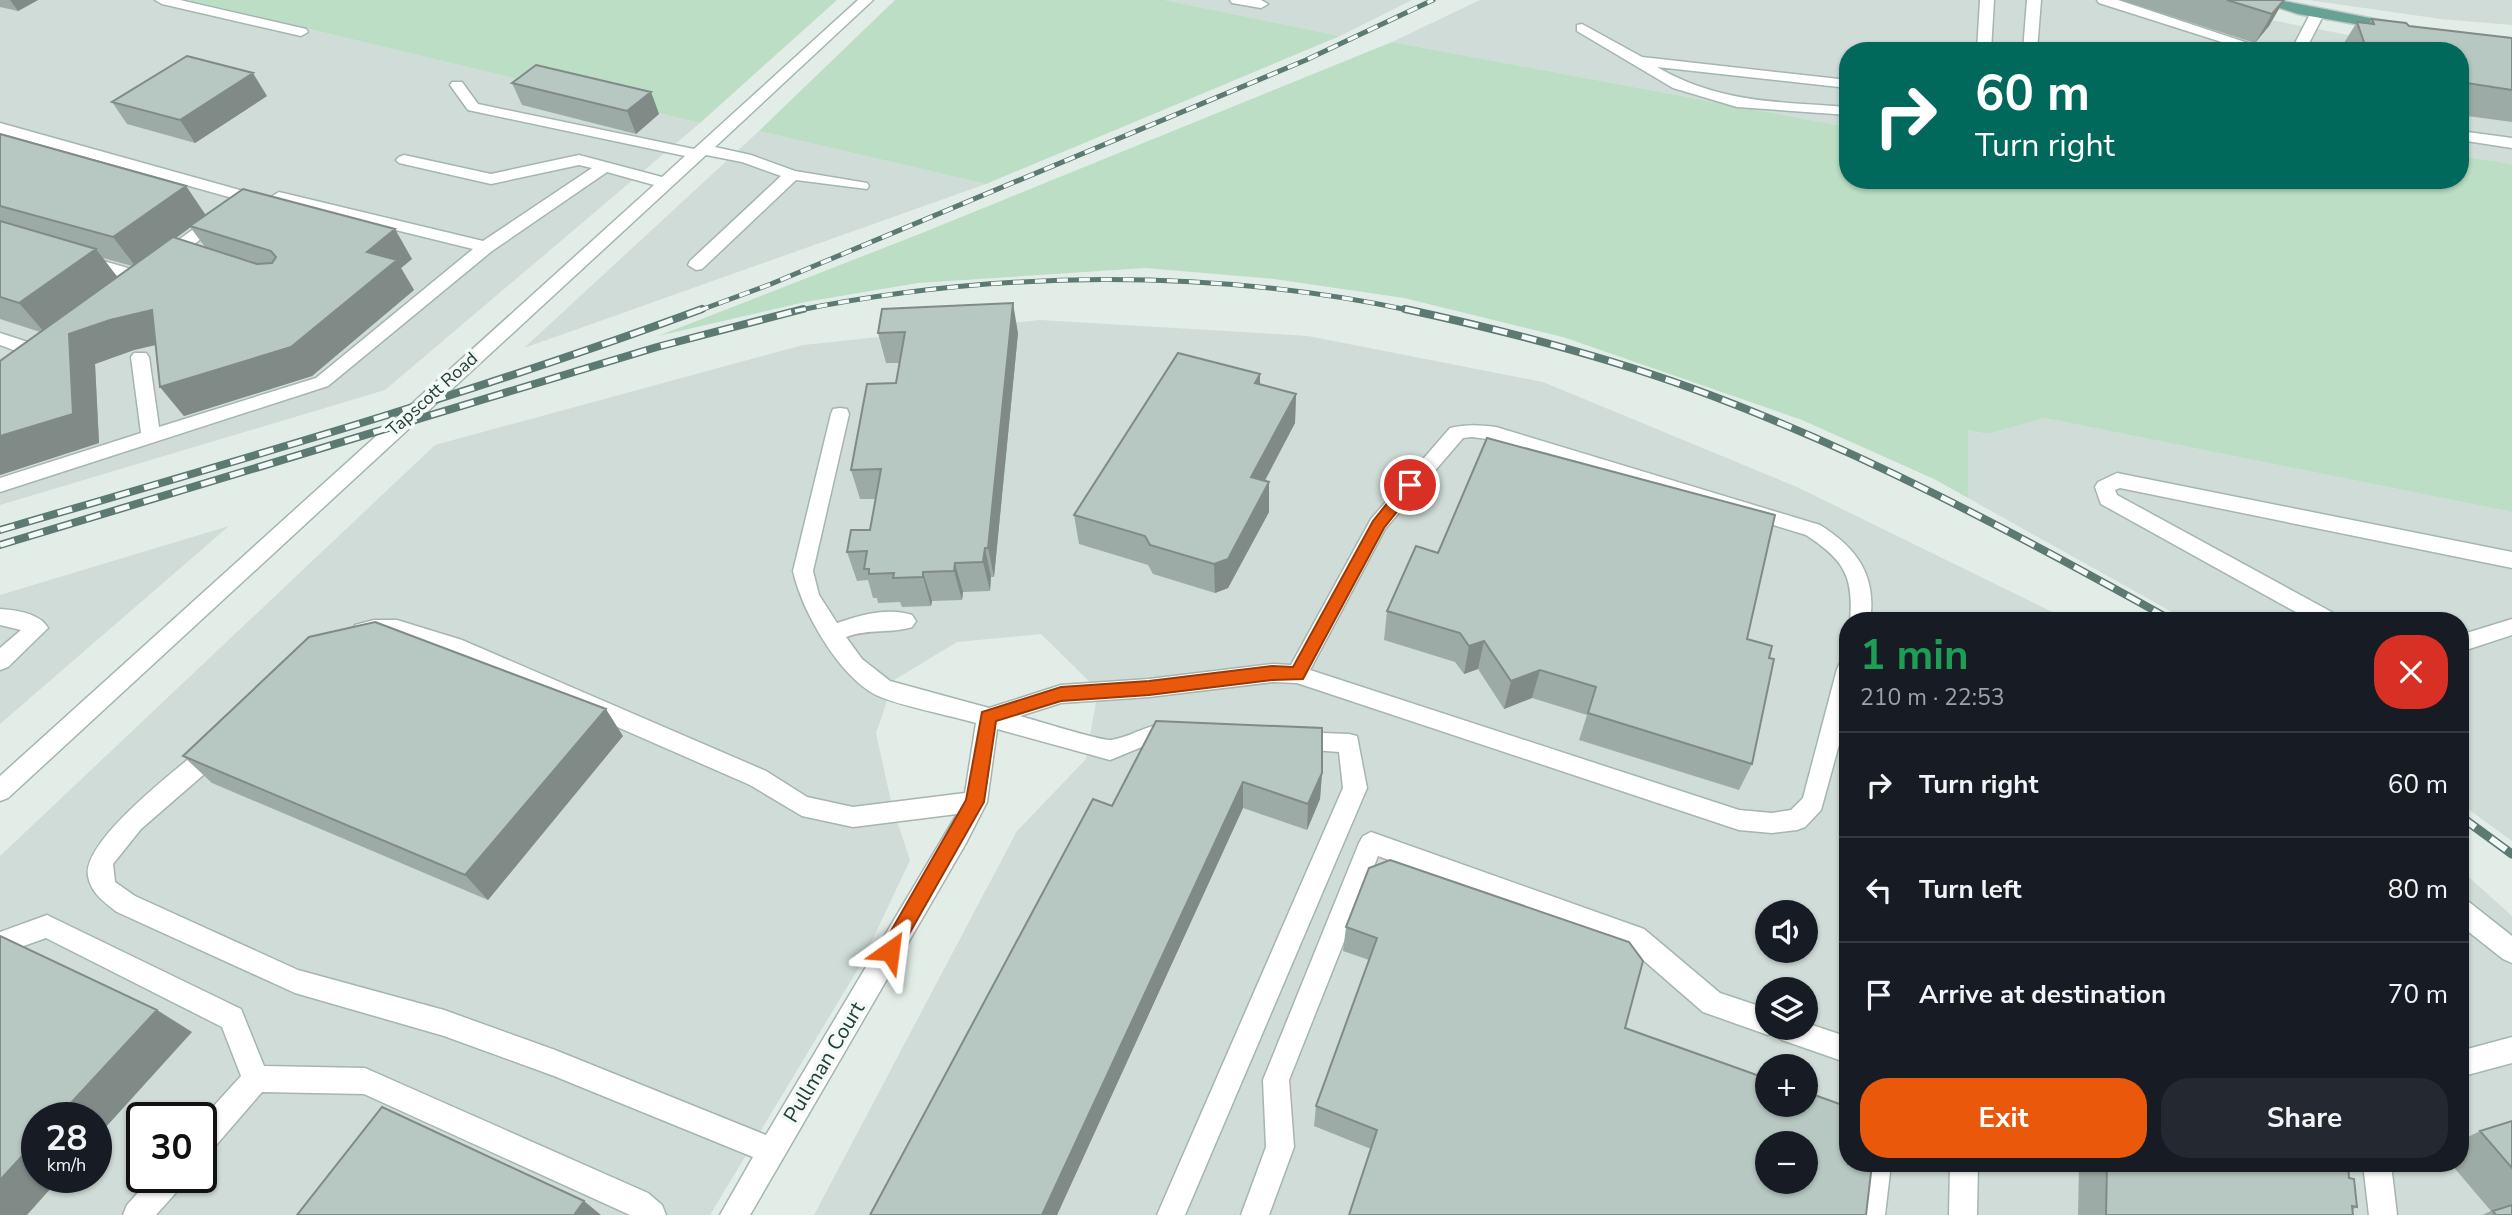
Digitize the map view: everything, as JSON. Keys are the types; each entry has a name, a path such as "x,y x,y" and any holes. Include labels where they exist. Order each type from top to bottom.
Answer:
{"main road":[{"path":"2263,0 2405,29"}],"street":[{"path":"162,0 301,32"},
{"name":"Tapscott Road","path":"0,791 866,0"},
{"path":"1237,0 1261,4"},
{"path":"1981,42 1987,0"},
{"path":"2031,42 2034,0"},
{"path":"2104,0 2237,42"},
{"path":"2302,42 2317,13"},
{"path":"1582,28 1678,85 1737,103 1839,110"},
{"path":"1636,60 1839,83"},
{"path":"457,85 473,107 746,158 792,175 861,186"},
{"path":"0,115 159,159"},
{"path":"0,128 248,197 153,281"},
{"path":"2469,136 2512,142"},
{"path":"404,160 491,178 579,160 665,183"},
{"path":"0,485 322,382 486,247 605,167"},
{"path":"696,265 792,175"},
{"path":"118,292 153,281 279,197 486,247"},
{"path":"76,258 153,281"},
{"path":"0,339 37,351 57,336"},
{"path":"34,372 57,356"},
{"path":"140,357 151,437"},
{"path":"841,414 803,571 809,596 854,665 883,688 1110,750 1149,734 1202,737"},
{"path":"1297,674 1378,524 1451,438 1457,433 1472,430 1496,434 1813,530 1836,543 1852,561 1859,575 1860,612"},
{"path":"2314,612 2108,499 2105,487 2117,481 2512,560"},
{"path":"0,617 15,618 37,628 0,661"},
{"path":"832,633 864,622 905,621"},
{"path":"339,645 358,633 377,626 401,630 454,646 758,778 802,806 853,817 975,802"},
{"path":"2469,641 2512,628"},
{"path":"988,717 1061,694 1149,688 1272,673 1297,674 1740,820 1772,823 1797,820 1813,803 1839,703"},
{"name":"Pullman Court","path":"734,1215 951,848 975,802 988,717"},
{"path":"236,732 133,822 101,860 100,876 106,890 126,904 295,981 444,1023 555,1063 771,1152"},
{"path":"1171,1215 1355,788 1349,743 1269,740"},
{"path":"1255,1215 1280,1147 1276,1080 1371,843 1635,937 1712,1003 1755,1018"},
{"path":"2469,917 2512,951"},
{"path":"0,948 9,940 47,926 232,1018 256,1079"},
{"path":"1818,1040 1839,1047"},
{"path":"2469,1062 2512,1050"},
{"path":"217,1124 256,1079 365,1081 640,1211"},
{"path":"1871,1215 1876,1172"},
{"path":"1963,1215 1964,1172"},
{"path":"2378,1172 2383,1215"},
{"path":"137,1215 157,1193"}],"shaded area":[{"path":"0,0 188,0 700,123 385,390 0,505"},
{"path":"1165,0 1412,0 1340,36"},
{"path":"1480,0 2215,0 2271,20 2385,42 1839,42 1839,125 1392,42"},
{"path":"2308,0 2512,0 2512,25 2441,19"},
{"path":"2469,57 2512,62 2512,164 2469,157"},
{"path":"759,131 986,184 524,348"},
{"path":"1040,320 1308,336 1543,382 1797,487 2053,612 1839,612 1839,1172 2469,1172 2469,877 2512,916 2512,1215 814,1215 1017,831 1086,759 1098,690 1041,634 957,642 894,680 876,733 892,806 910,860 861,964 710,1215 0,1215 0,856 435,445 803,345"},
{"path":"2045,418 2512,512 2512,841 2469,810 2469,612 2172,612 1968,498 1968,430 1988,434"},
{"path":"229,526 0,724 0,595"}],"green space":[{"path":"188,0 837,0 700,123"},
{"path":"895,0 1165,0 1340,36 986,184 759,131"},
{"path":"1392,42 1839,125 1839,189 2469,189 2469,157 2512,164 2512,512 2045,418 1988,434 1968,430 1968,498 1934,479 1802,420 1563,337 1404,298 1274,279 1145,268 918,283 805,302 658,336 922,233"}],"building":[{"path":"2227,0 2284,0 2272,14"},
{"path":"2372,19 2512,38 2512,90 2469,83 2469,42 2364,42 2357,22 2374,24"},
{"path":"187,56 253,73 180,120 112,102"},
{"path":"536,65 651,92 627,111 512,83"},
{"path":"0,134 186,186 113,237 0,206"},
{"path":"243,189 395,229 367,252 397,260 291,347 160,387 152,310 69,334 73,414 0,436 0,361 173,237 257,264 272,263 276,257 271,251 190,226"},
{"path":"0,221 96,249 19,303 0,297"},
{"path":"1013,303 988,548 985,548 983,562 955,563 954,571 923,572 923,577 893,578 894,573 869,574 869,569 864,569 867,551 847,552 851,530 870,530 881,469 851,470 867,384 896,383 905,332 878,333 882,309"},
{"path":"1178,353 1260,374 1255,383 1296,394 1251,477 1269,482 1228,559 1214,564 1150,545 1145,536 1074,515"},
{"path":"1487,438 1775,515 1747,639 1772,646 1769,658 1774,659 1752,764 1588,713 1596,687 1540,670 1511,681 1484,641 1469,646 1460,633 1387,611 1416,546 1438,553"},
{"path":"375,622 606,709 465,875 183,756 309,637"},
{"path":"1156,721 1322,728 1322,773 1308,804 1243,782 1042,1215 870,1215 1093,799 1112,806"},
{"path":"1390,860 1629,942 1643,961 1625,1028 1755,1074 1755,1117 1818,1117 1818,1096 1839,1104 1839,1172 1871,1172 1866,1215 1349,1215 1377,1130 1316,1106 1377,938 1346,927 1369,868"},
{"path":"0,936 157,1010 72,1102 21,1102 21,1157 0,1180"},
{"path":"382,1107 584,1201 574,1215 297,1215"},
{"path":"2512,1121 2512,1168 2480,1131"},
{"path":"2107,1172 2349,1172 2349,1178 2354,1179 2357,1207 2352,1206 2353,1215 2106,1215"},
{"path":"2512,1205 2512,1215 2496,1215 2493,1211"}],"railway":[{"path":"698,311 771,284 1306,60 1433,0"},
{"path":"796,311 871,297 948,288 1104,280 1182,281 1260,287 1413,311"},
{"path":"0,530 441,398 702,309"},
{"path":"796,311 803,309"},
{"path":"1405,309 1585,354 1691,388 1754,412 1937,495 2157,612"},
{"path":"0,545 657,347 796,311"},
{"path":"2469,823 2512,854"}],"route":[{"path":"890,951 975,802 988,717 1061,694 1149,688 1272,673 1297,674 1378,524 1410,485"}]}
